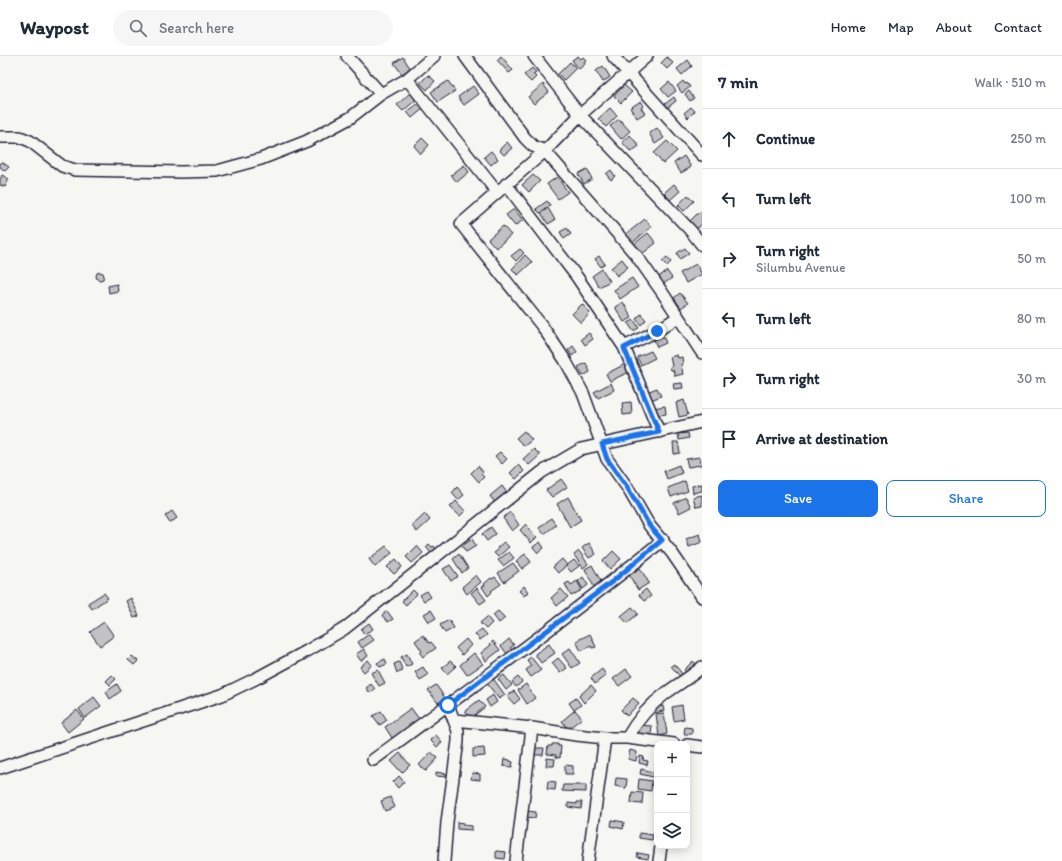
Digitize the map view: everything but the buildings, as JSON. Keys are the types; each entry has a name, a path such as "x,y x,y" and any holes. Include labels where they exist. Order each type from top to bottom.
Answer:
{"street":[{"path":"347,56 381,94"},
{"path":"465,56 525,138 534,146 545,151 636,255 702,354"},
{"path":"534,56 580,115 690,230 702,246"},
{"path":"613,56 702,155"},
{"path":"647,56 580,115 545,151 461,224 542,326 565,360 583,393 607,459 627,487 649,525 662,540 702,597"},
{"path":"0,136 20,137 30,141 62,166 75,170 181,172 218,171 261,159 307,141 350,118 381,94 408,79 430,57"},
{"path":"408,79 497,192"},
{"path":"506,184 577,278 624,348 659,432"},
{"path":"624,348 657,331 678,317"},
{"path":"0,768 222,694 307,651 344,629 542,472 581,449 702,422"},
{"path":"373,760 613,581 662,540"},
{"path":"627,738 636,722 647,709 702,667"},
{"path":"444,861 447,822 458,741 458,731 455,720 448,705"},
{"path":"455,720 532,728 605,738 627,738 654,741"},
{"path":"516,861 532,728"},
{"path":"588,861 605,738"},
{"path":"690,745 702,747"},
{"path":"659,861 661,849"}],"route":[{"path":"448,705 613,581 662,540 649,525 627,487 607,459 602,444 659,432 624,348 657,331"}]}
